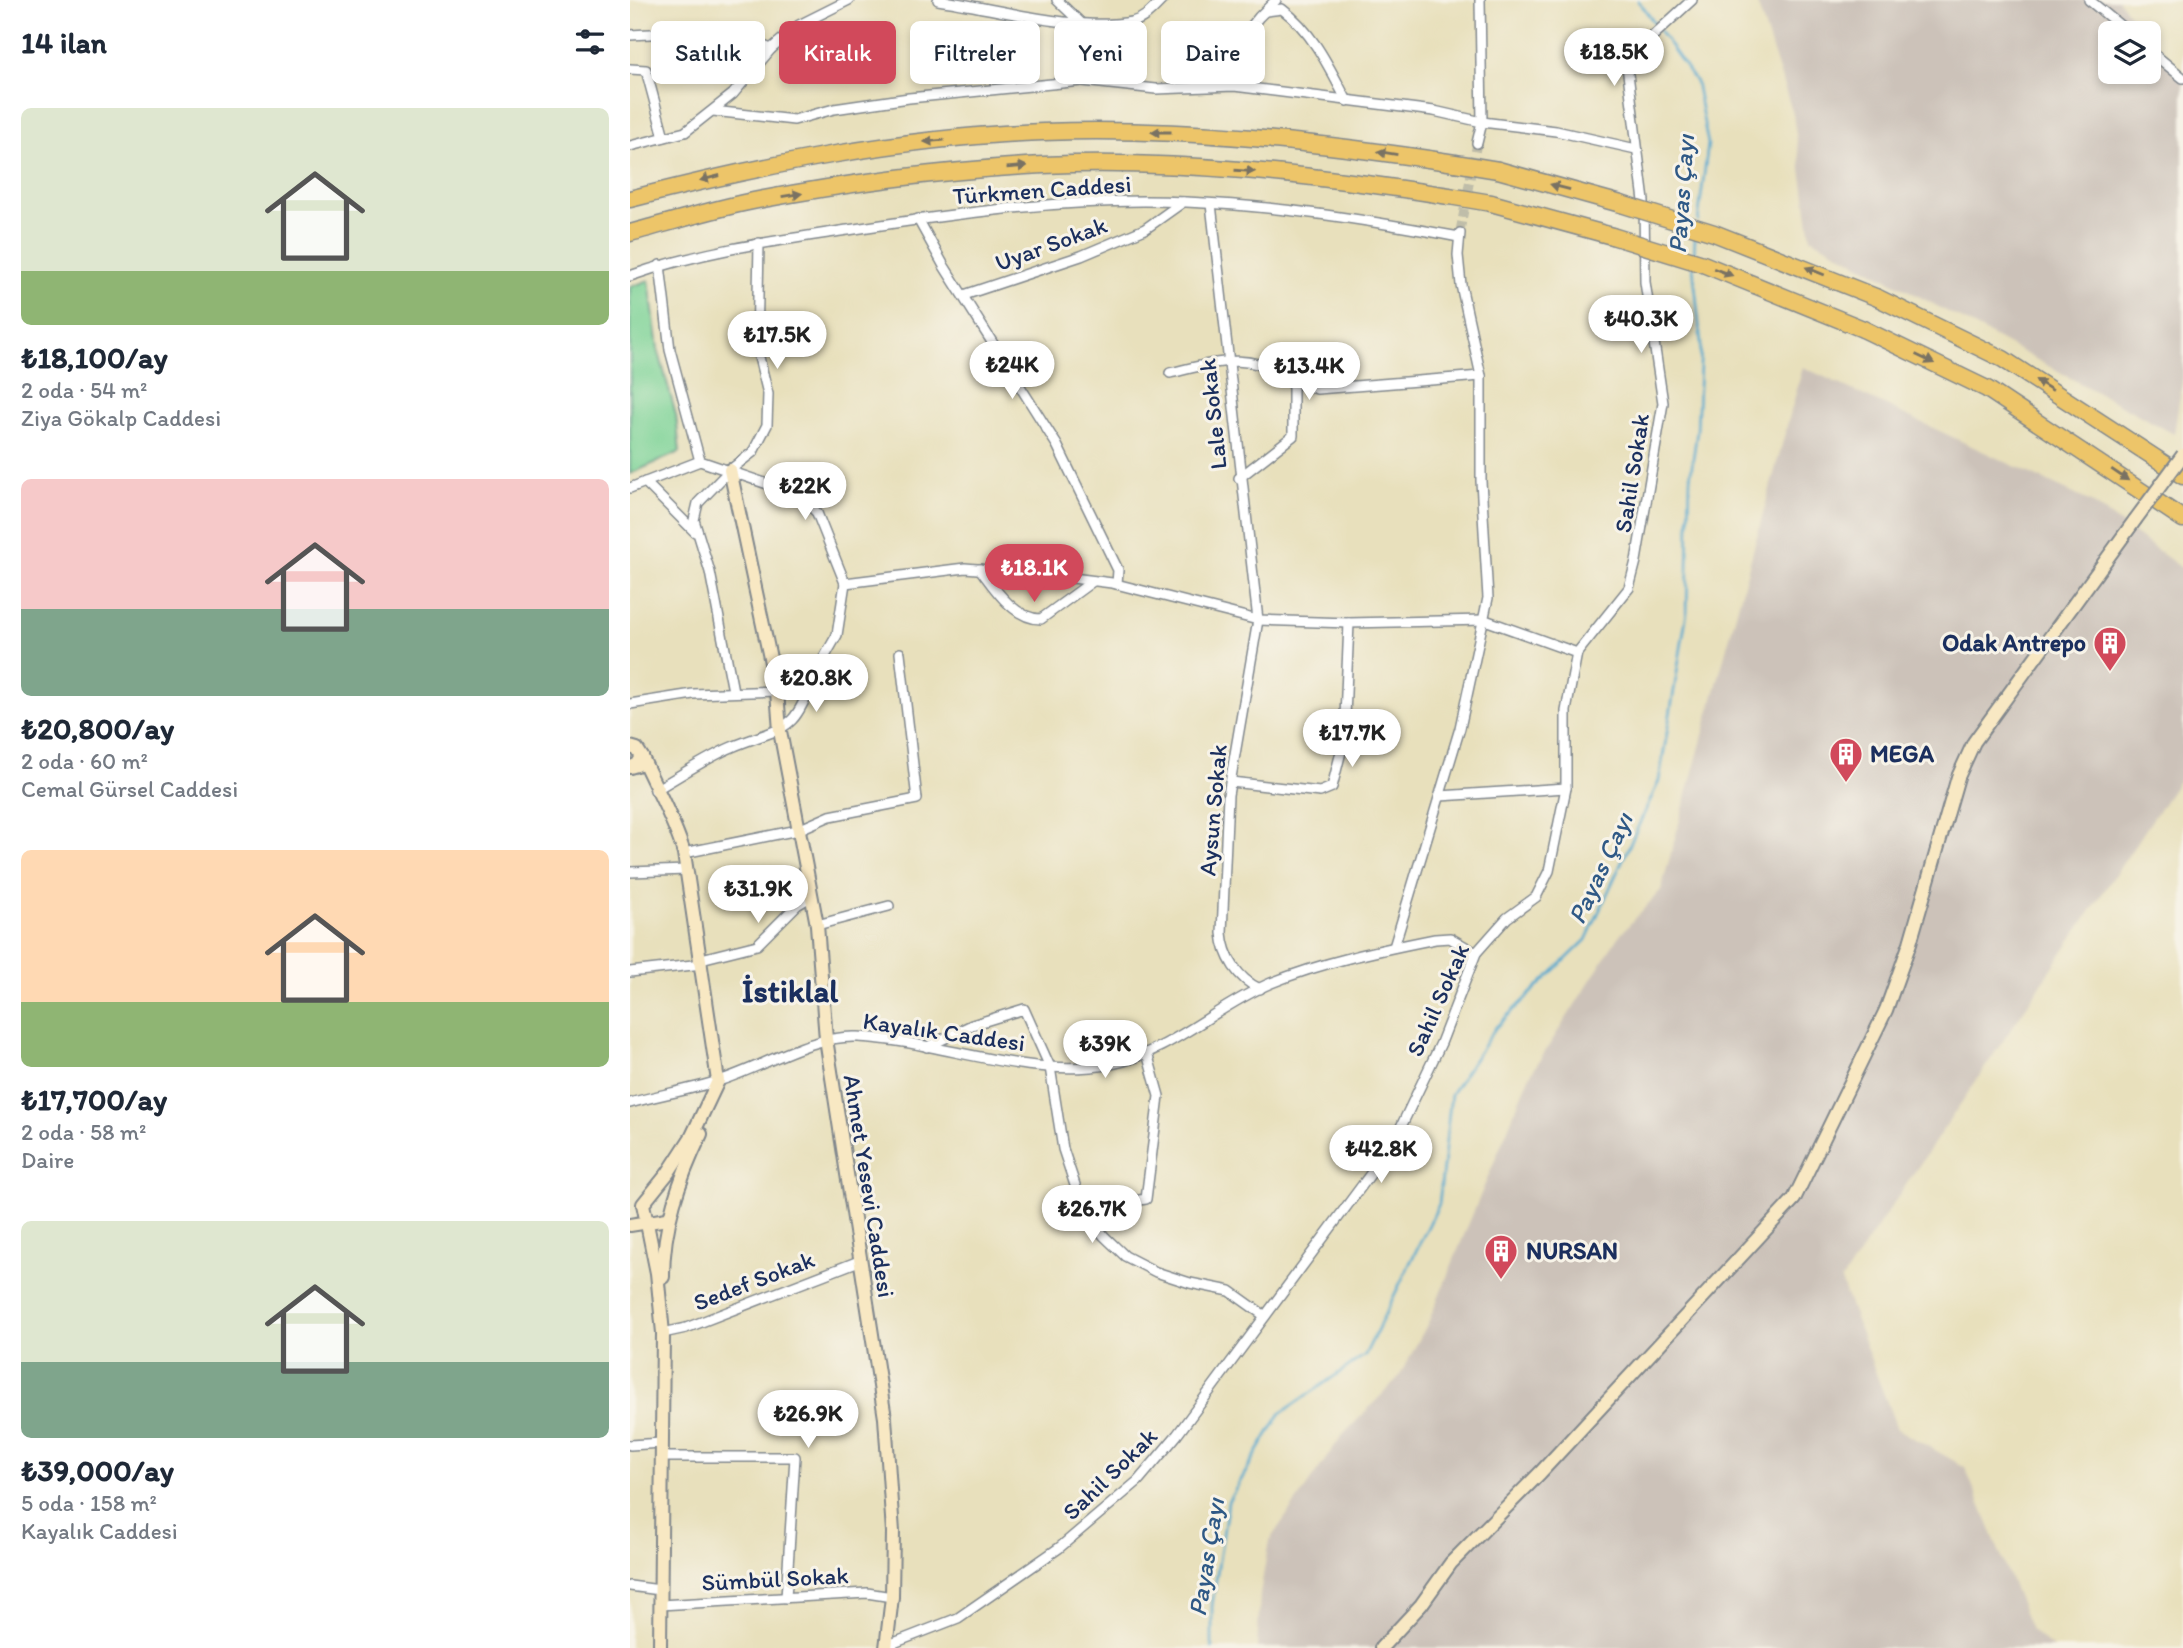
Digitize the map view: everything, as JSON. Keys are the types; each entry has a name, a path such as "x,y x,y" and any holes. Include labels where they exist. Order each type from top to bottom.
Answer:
{"highway":[{"path":"630,199 750,168 905,143 1042,132 1218,135 1324,143 1498,170 1714,233 1878,298 2003,359 2183,475"},
{"path":"630,233 757,200 909,177 1044,165 1190,166 1321,176 1491,203 1703,264 1863,329 1987,388 2183,519"}],"street":[{"path":"630,146 685,132 733,94 771,49 799,25 849,0"},
{"path":"938,0 1074,21"},
{"path":"1057,0 1079,21"},
{"path":"1135,21 1148,15 1162,0"},
{"path":"1477,143 1482,122 1480,0"},
{"path":"2089,0 2114,21"},
{"path":"1203,85 1276,1"},
{"name":"Sahil Sokak","path":"886,1647 958,1618 1059,1548 1138,1481 1177,1436 1398,1133 1441,1044 1476,953 1507,918 1536,897 1549,871 1566,788 1566,711 1577,653 1629,588 1646,514 1663,403 1645,282 1644,201 1627,66 1631,56 1689,4"},
{"path":"1266,11 1282,9 1290,15 1319,49 1347,100"},
{"path":"630,35 712,35 740,38 771,49"},
{"path":"2161,60 2183,78"},
{"path":"630,69 646,70 664,137"},
{"path":"713,111 794,120 834,109 909,98 1054,83"},
{"path":"1115,84 1156,89 1203,85 1347,100 1556,131 1636,149"},
{"name":"Türkmen Caddesi","path":"630,276 660,265 759,243 976,211 1184,202 1338,214 1460,234 1461,285 1481,376"},
{"name":"Uyar Sokak","path":"964,295 1081,256 1145,229 1184,202"},
{"name":"Lale Sokak","path":"1210,204 1239,478 1258,620"},
{"path":"918,219 944,267 1057,445 1118,570 1117,584"},
{"path":"733,691 710,572 694,520 698,503 730,470 753,453 767,425 768,394 757,349 759,243"},
{"path":"660,265 670,350 700,461"},
{"path":"1170,373 1226,359 1275,368 1293,381 1317,389 1481,376 1481,481 1489,568 1485,620 1460,728 1394,947"},
{"path":"1239,478 1293,436 1293,381"},
{"path":"1381,1648 1421,1605 1451,1563 1549,1463 1794,1199 1886,1010 1910,943 1958,777 1974,742 2183,455"},
{"path":"630,488 700,461 803,498 817,513 845,583 837,635 816,672 804,706 780,732 731,748 656,790"},
{"name":"Ahmet Yesevi Caddesi","path":"730,470 777,691 780,732 817,925 826,1039 885,1418 893,1532 892,1597 886,1647"},
{"path":"645,482 696,533"},
{"path":"845,583 928,571 979,569 1117,584 1258,620 1349,624 1485,620 1577,653"},
{"path":"979,569 1014,609 1030,619 1041,618 1050,613 1093,581"},
{"name":"Aysun Sokak","path":"1258,620 1231,782 1223,912 1224,949 1243,979 1260,989"},
{"path":"1231,782 1320,792 1332,787 1344,740 1349,624"},
{"path":"684,853 798,830 830,816 917,799 900,653"},
{"path":"630,704 733,691 777,691 800,685 816,672"},
{"path":"630,736 640,763 631,767 656,790"},
{"path":"636,751 673,819 684,853 718,1081 705,1126 682,1174 667,1219 663,1268 660,1648"},
{"path":"1440,796 1566,788"},
{"path":"630,872 687,870"},
{"path":"630,972 701,962 757,945 797,905 812,896"},
{"path":"817,925 889,906"},
{"name":"Kayalık Caddesi","path":"630,1103 718,1081 826,1039 857,1037 1050,1068 1088,1068 1129,1060 1260,989 1315,968 1394,947 1450,938 1476,953"},
{"path":"927,1047 972,1025 1024,1009 1050,1068 1063,1149 1083,1209 1104,1236 1125,1256 1156,1272 1190,1283 1230,1291 1265,1316"},
{"path":"1083,1209 1146,1199 1159,1096 1147,1052"},
{"path":"630,1213 647,1199 692,1136 718,1081"},
{"path":"647,1199 668,1194 673,1206"},
{"path":"647,1199 647,1224 657,1273 663,1334"},
{"path":"630,1225 667,1219"},
{"name":"Sedef Sokak","path":"663,1334 686,1328 859,1261"},
{"path":"630,1445 662,1443"},
{"path":"662,1457 794,1457 786,1598"},
{"path":"630,1586 660,1590"},
{"name":"Sümbül Sokak","path":"660,1605 867,1593 892,1597"}],"shaded area":[{"path":"1756,0 2118,0 2135,21 2098,21 2098,84 2161,84 2161,52 2183,79 2183,377 2174,434 1811,238 1793,114"},
{"path":"1803,367 2091,502 2183,569 2183,774 1841,1281 1897,1429 1965,1467 2031,1630 2053,1648 1257,1648 1260,1594 1269,1541 1341,1437 1399,1377 1428,1323 1529,1077 1618,937 1661,890"}],"green space":[{"path":"649,280 658,349 676,415 680,452 630,474 630,287"}],"waterway":[{"name":"Payas Çayı","path":"1638,0 1696,82 1708,144 1698,221"},
{"name":"Payas Çayı","path":"1694,256 1695,235"},
{"name":"Payas Çayı","path":"1212,1648 1212,1606 1228,1502 1280,1414 1365,1355 1439,1204 1451,1094 1496,1027 1586,940 1659,781 1687,612 1690,479 1697,431 1701,343 1693,266"}],"tunnel":[{"path":"1460,231 1477,143"}],"place":[{"name":"Odak Antrepo","path":"2110,673"},
{"name":"MEGA","path":"1846,784"},
{"name":"NURSAN","path":"1501,1281"}],"district":[{"name":"İstiklal","path":"790,991"}]}
